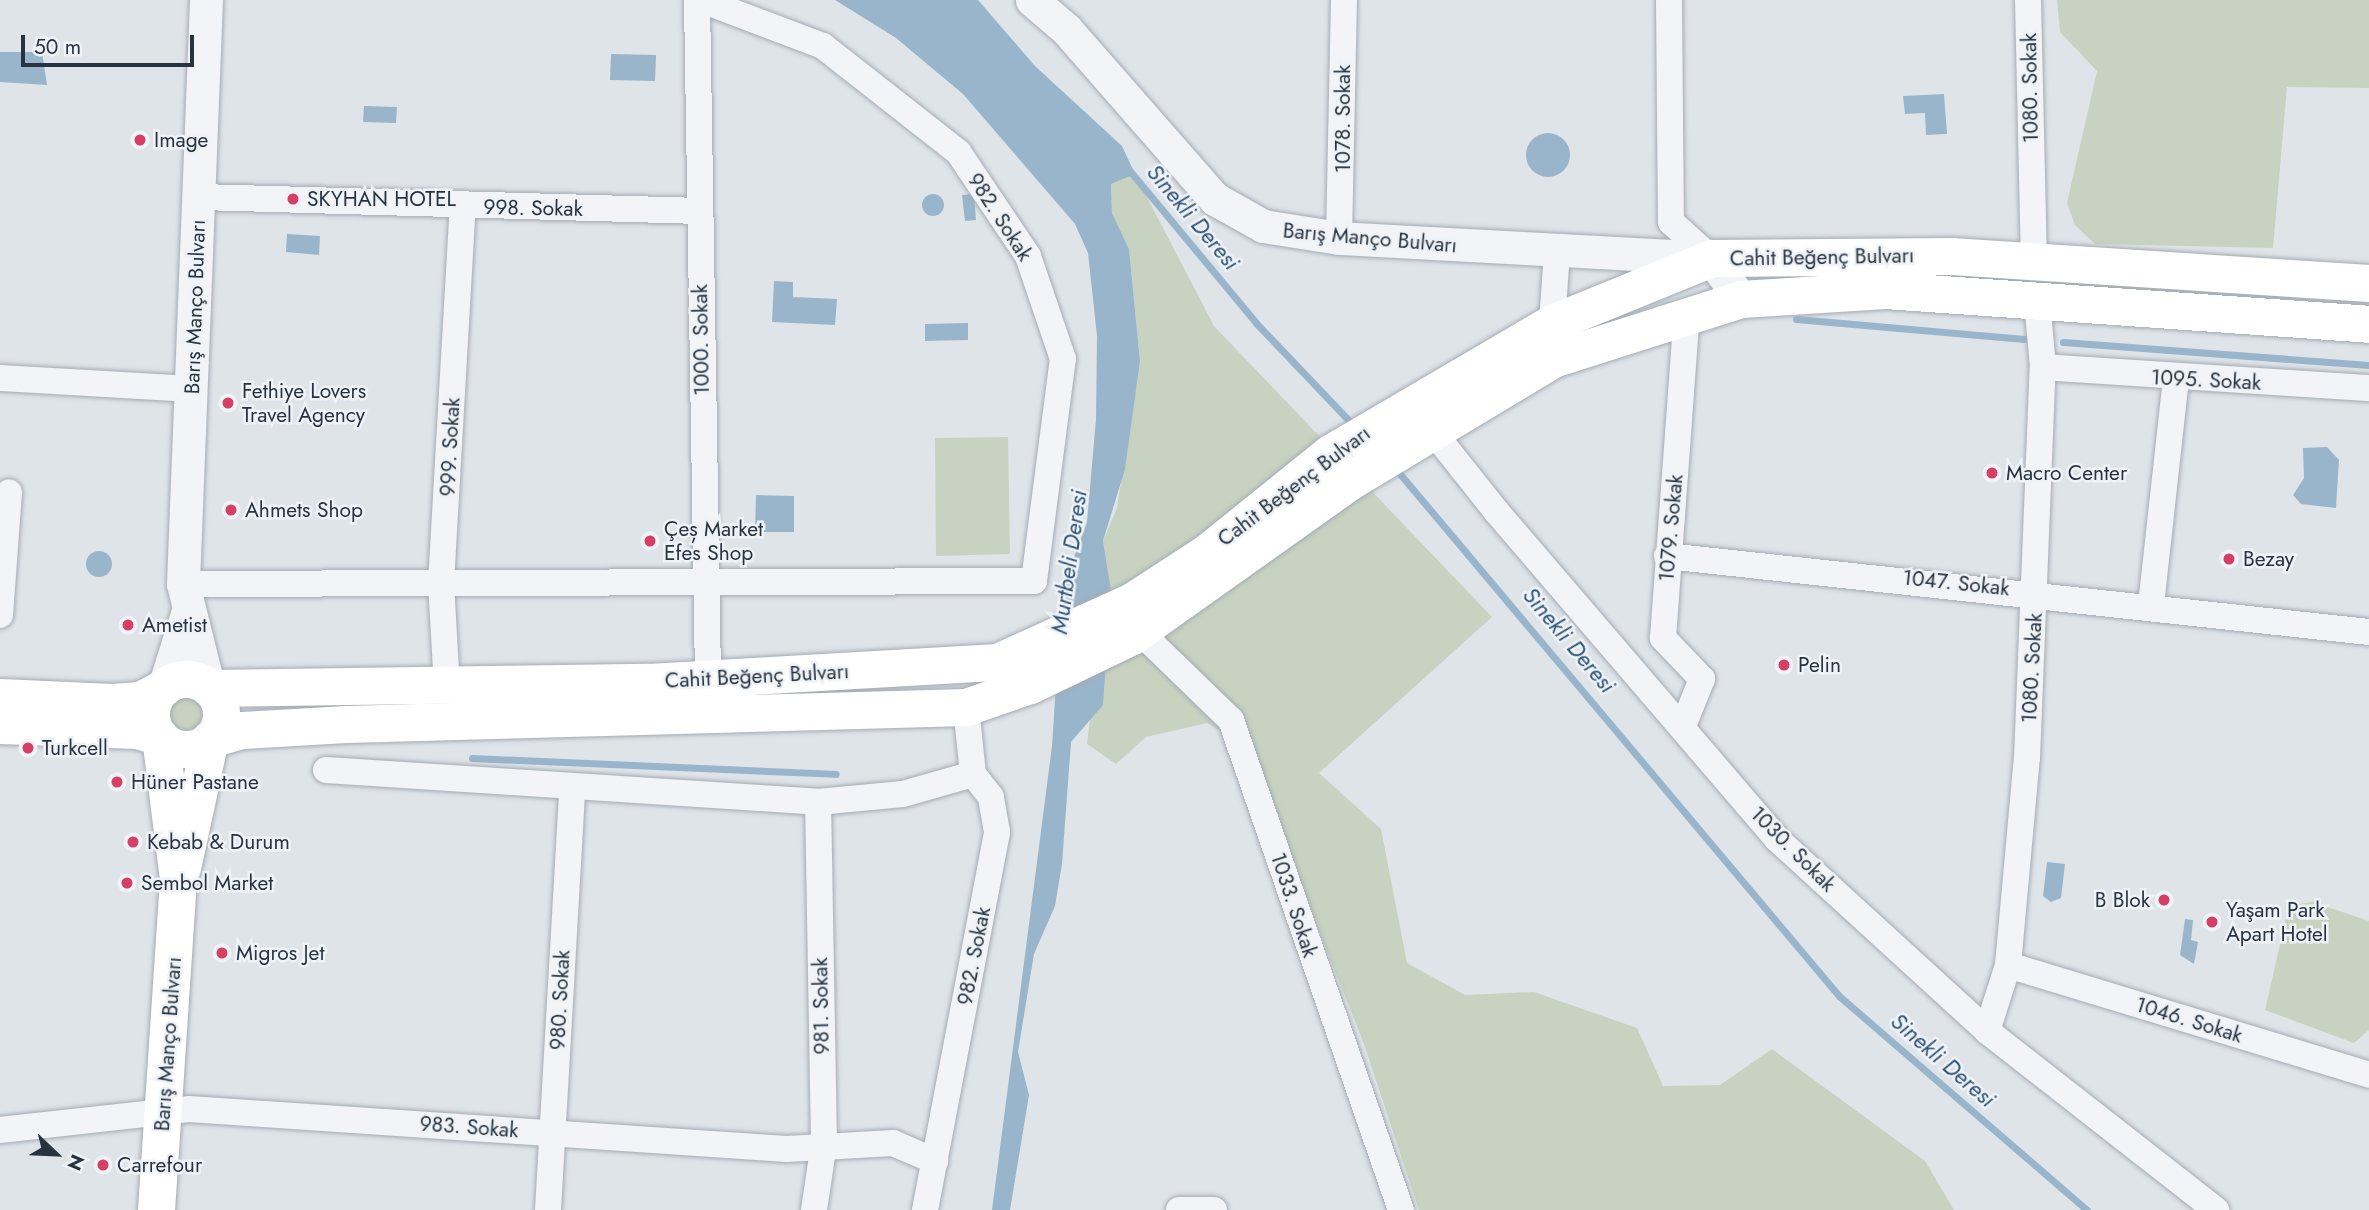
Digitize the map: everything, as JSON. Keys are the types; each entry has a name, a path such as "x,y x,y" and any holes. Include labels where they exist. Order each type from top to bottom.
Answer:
{"main road":[{"name":"Cahit Beğenç Bulvarı","path":"210,739 242,730 346,724 966,707 1030,685 1134,622 1206,553 1394,433 1552,323 1711,258 1834,253 2034,260 2369,283"},
{"name":"Cahit Beğenç Bulvarı","path":"1394,433 1439,423 1553,359 1687,312 1741,299 1885,290 2369,324"},
{"name":"Cahit Beğenç Bulvarı","path":"209,688 447,687 708,679 997,662 1046,644 1134,622"},
{"path":"0,696 112,702 140,699 164,687 190,679 209,688 221,713 210,739 185,749 137,730 0,725"},
{"path":"160,737 151,711 164,687"},
{"name":"Barış Manço Bulvarı","path":"156,1210 178,879 160,737"},
{"name":"Barış Manço Bulvarı","path":"178,879 194,831 210,739"}],"street":[{"name":"Barış Manço Bulvarı","path":"164,687 185,599 206,0"},
{"name":"1000. Sokak","path":"699,0 699,211 708,679"},
{"name":"982. Sokak","path":"699,0 823,46 958,152 1028,256 1063,359 1034,581 705,584"},
{"name":"Barış Manço Bulvarı","path":"1032,0 1066,29 1215,200 1264,226 1339,238 1711,258"},
{"name":"1078. Sokak","path":"1339,238 1344,0"},
{"path":"1669,0 1671,222 1711,258 1741,299"},
{"name":"1080. Sokak","path":"2028,0 2034,260"},
{"name":"998. Sokak","path":"200,197 463,207 699,211"},
{"name":"999. Sokak","path":"447,687 441,583 463,207"},
{"path":"1552,323 1556,251"},
{"name":"1080. Sokak","path":"1987,1031 2008,965 2036,592 2043,367 2037,301"},
{"name":"1079. Sokak","path":"1684,726 1702,678 1663,638 1687,312"},
{"name":"1095. Sokak","path":"2043,367 2176,380 2369,388"},
{"path":"0,378 192,388"},
{"path":"2151,606 2176,380"},
{"name":"1030. Sokak","path":"1439,423 1443,443 1496,511 1684,726 1777,839 1987,1031 2216,1210"},
{"path":"0,615 9,492"},
{"name":"1047. Sokak","path":"1667,556 2036,592 2369,632"},
{"path":"185,599 441,583 705,584"},
{"name":"Barış Manço Bulvarı","path":"185,599 209,688"},
{"name":"1033. Sokak","path":"1134,622 1231,720 1401,1210"},
{"name":"982. Sokak","path":"925,1210 998,832 991,797 973,774 966,707"},
{"path":"326,769 572,789 818,802 903,794 973,774"},
{"name":"980. Sokak","path":"548,1210 572,789"},
{"name":"981. Sokak","path":"814,1210 824,1143 818,802"},
{"name":"1046. Sokak","path":"2008,965 2369,1075"},
{"name":"983. Sokak","path":"0,1130 164,1111 554,1132 787,1149 824,1143 893,1143 935,1161"},
{"path":"1179,1210 1214,1210"}],"green space":[{"path":"2057,0 2369,0 2369,88 2287,87 2273,248 2095,244 2075,225 2067,203 2097,71 2060,32"},
{"path":"1135,174 1214,326 1492,617 1319,773 1381,829 1407,963 1465,995 1534,992 1637,1028 1663,1086 1720,1085 1772,1049 1925,1161 1954,1210 1419,1210 1364,1044 1246,747 1207,723 1146,737 1116,764 1087,744 1106,585 1103,541 1117,508 1140,361 1129,249 1112,213 1111,183"},
{"path":"1008,437 1010,554 936,556 935,438"},
{"path":"186,698 198,702 202,714 198,726 186,730 174,726 170,714 174,702"},
{"path":"2313,902 2369,921 2369,1030 2354,1043 2265,1010 2289,905"}],"water":[{"path":"835,0 978,0 1035,66 1122,146 1135,174 1111,184 1112,213 1129,249 1140,361 1125,469 1103,541 1111,591 1103,705 1071,742 1062,864 1055,906 1034,954 1018,1052 1029,1095 1010,1210 992,1210 1052,746 1062,590 1087,522 1096,419 1097,336 1088,253 1075,224 963,94 896,38"},
{"path":"0,52 42,52 47,85 0,82"},
{"path":"611,54 656,55 655,81 610,80"},
{"path":"1944,94 1947,134 1926,135 1925,113 1905,114 1903,96"},
{"path":"364,106 397,107 396,123 363,122"},
{"path":"1548,133 1563,140 1570,155 1563,170 1548,177 1533,170 1526,155 1533,140"},
{"path":"933,194 943,201 944,205 937,215 933,216 923,209 922,205 929,195"},
{"path":"974,194 976,220 965,221 962,195"},
{"path":"287,234 320,236 319,255 286,252"},
{"path":"774,281 793,282 793,297 837,299 835,325 772,322"},
{"path":"968,323 968,340 925,341 925,324"},
{"path":"2327,447 2339,460 2336,508 2301,504 2293,495 2304,478 2303,448"},
{"path":"756,495 794,496 794,532 755,532"},
{"path":"99,551 108,555 112,564 108,573 99,577 90,573 86,564 90,555"},
{"path":"2047,862 2065,864 2061,898 2051,902 2043,896"},
{"path":"2185,919 2193,920 2191,940 2198,942 2194,964 2180,955"}],"waterway":[{"name":"Sinekli Deresi","path":"1130,171 1256,323 1355,427"},
{"path":"1796,319 2024,339"},
{"path":"2063,342 2369,365"},
{"name":"Sinekli Deresi","path":"1395,468 1839,996 2087,1210"},
{"path":"472,758 836,774"}],"place":[{"name":"Image","path":"140,140"},
{"name":"SKYHAN HOTEL","path":"293,199"},
{"name":"Fethiye Lovers Travel Agency","path":"228,403"},
{"name":"Macro Center","path":"1992,473"},
{"name":"Ahmets Shop","path":"231,510"},
{"name":"Çeș Market Efes Shop","path":"650,541"},
{"name":"Bezay","path":"2229,559"},
{"name":"Ametist","path":"128,625"},
{"name":"Pelin","path":"1784,665"},
{"name":"Turkcell","path":"28,748"},
{"name":"Hüner Pastane","path":"117,782"},
{"name":"Kebab & Durum","path":"133,842"},
{"name":"Sembol Market","path":"127,883"},
{"name":"B Blok","path":"2164,900"},
{"name":"Yaşam Park Apart Hotel","path":"2212,922"},
{"name":"Migros Jet","path":"222,953"},
{"name":"Carrefour","path":"103,1165"}],"water label":[{"name":"Murtbeli Deresi","path":"1069,562"}]}
